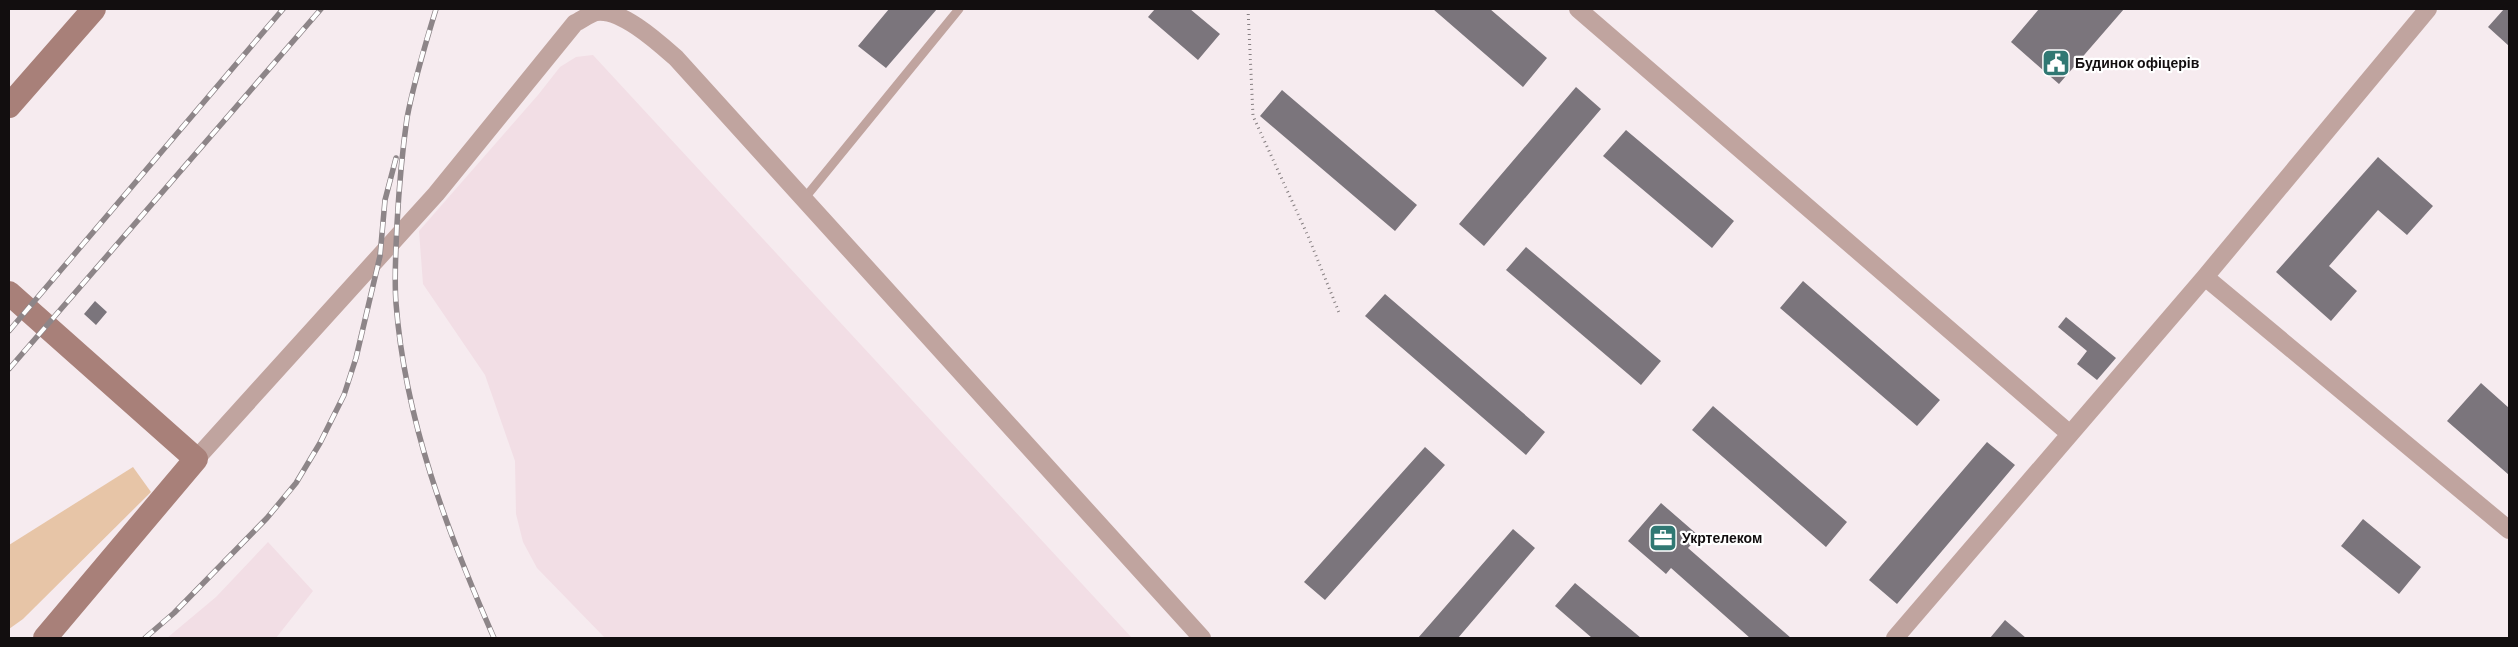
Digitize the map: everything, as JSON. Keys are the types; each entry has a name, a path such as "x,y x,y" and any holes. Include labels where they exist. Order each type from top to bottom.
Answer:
{"street":[{"path":"9,106 94,9"},
{"path":"1578,9 2070,434"},
{"path":"1895,638 2205,277 2428,9"},
{"path":"44,638 196,460 431,201 575,23 596,12 619,16 648,34 676,58 1202,638"},
{"path":"2205,277 2509,530"},
{"path":"9,293 196,460"}],"lane":[{"path":"804,199 959,9"}],"path":[{"path":"1248,9 1253,116 1308,236 1340,314"}],"shaded area":[{"path":"593,55 1132,638 605,638 537,568 523,542 516,514 515,461 485,375 423,284 419,231 538,95 560,67 576,57"},
{"path":"133,467 151,492 23,619 9,629 9,545"},
{"path":"268,542 313,591 276,638 167,638 216,597"}],"building":[{"path":"889,9 937,9 886,68 858,46"},
{"path":"1155,9 1190,9 1220,34 1198,60 1148,17"},
{"path":"1433,9 1490,9 1547,58 1523,87"},
{"name":"Будинок офіцерів","path":"2039,9 2124,9 2059,84 2011,42"},
{"path":"2504,9 2509,9 2509,46 2488,27"},
{"path":"1576,87 1601,109 1484,246 1459,224"},
{"path":"1282,90 1417,205 1395,231 1260,116"},
{"path":"1626,130 1734,221 1712,248 1603,156"},
{"path":"2378,157 2433,206 2407,235 2378,210 2329,266 2357,291 2331,321 2276,272"},
{"path":"1526,247 1661,361 1641,385 1506,270"},
{"path":"1803,281 1940,400 1917,426 1780,308"},
{"path":"1385,294 1545,432 1526,455 1365,316"},
{"path":"95,301 107,312 96,325 84,314"},
{"path":"2066,317 2116,358 2097,380 2077,364 2087,351 2058,327"},
{"path":"2481,383 2509,408 2509,475 2447,421"},
{"path":"1713,406 1847,522 1826,547 1692,430"},
{"path":"1987,442 2015,465 1897,604 1869,580"},
{"path":"1425,447 1445,465 1325,600 1304,582"},
{"path":"1661,503 1699,536 1688,548 1791,638 1750,638 1671,568 1666,574 1628,541"},
{"path":"2363,519 2421,567 2399,594 2341,546"},
{"path":"1513,529 1535,548 1458,638 1418,638"},
{"path":"1575,583 1641,638 1592,638 1555,606"},
{"path":"2005,620 2026,638 1990,638"}],"railway":[{"path":"9,331 283,9"},
{"path":"9,369 321,9"},
{"path":"436,9 416,77 407,118 398,211 395,273 396,303 408,390 431,475 460,557 494,638"},
{"path":"145,638 174,613 267,518 296,483 320,443 344,395 356,358 380,256 385,200 396,158"}],"place":[{"name":"Будинок офіцерів","path":"2056,63"},
{"name":"Укртелеком","path":"1663,538"}]}
